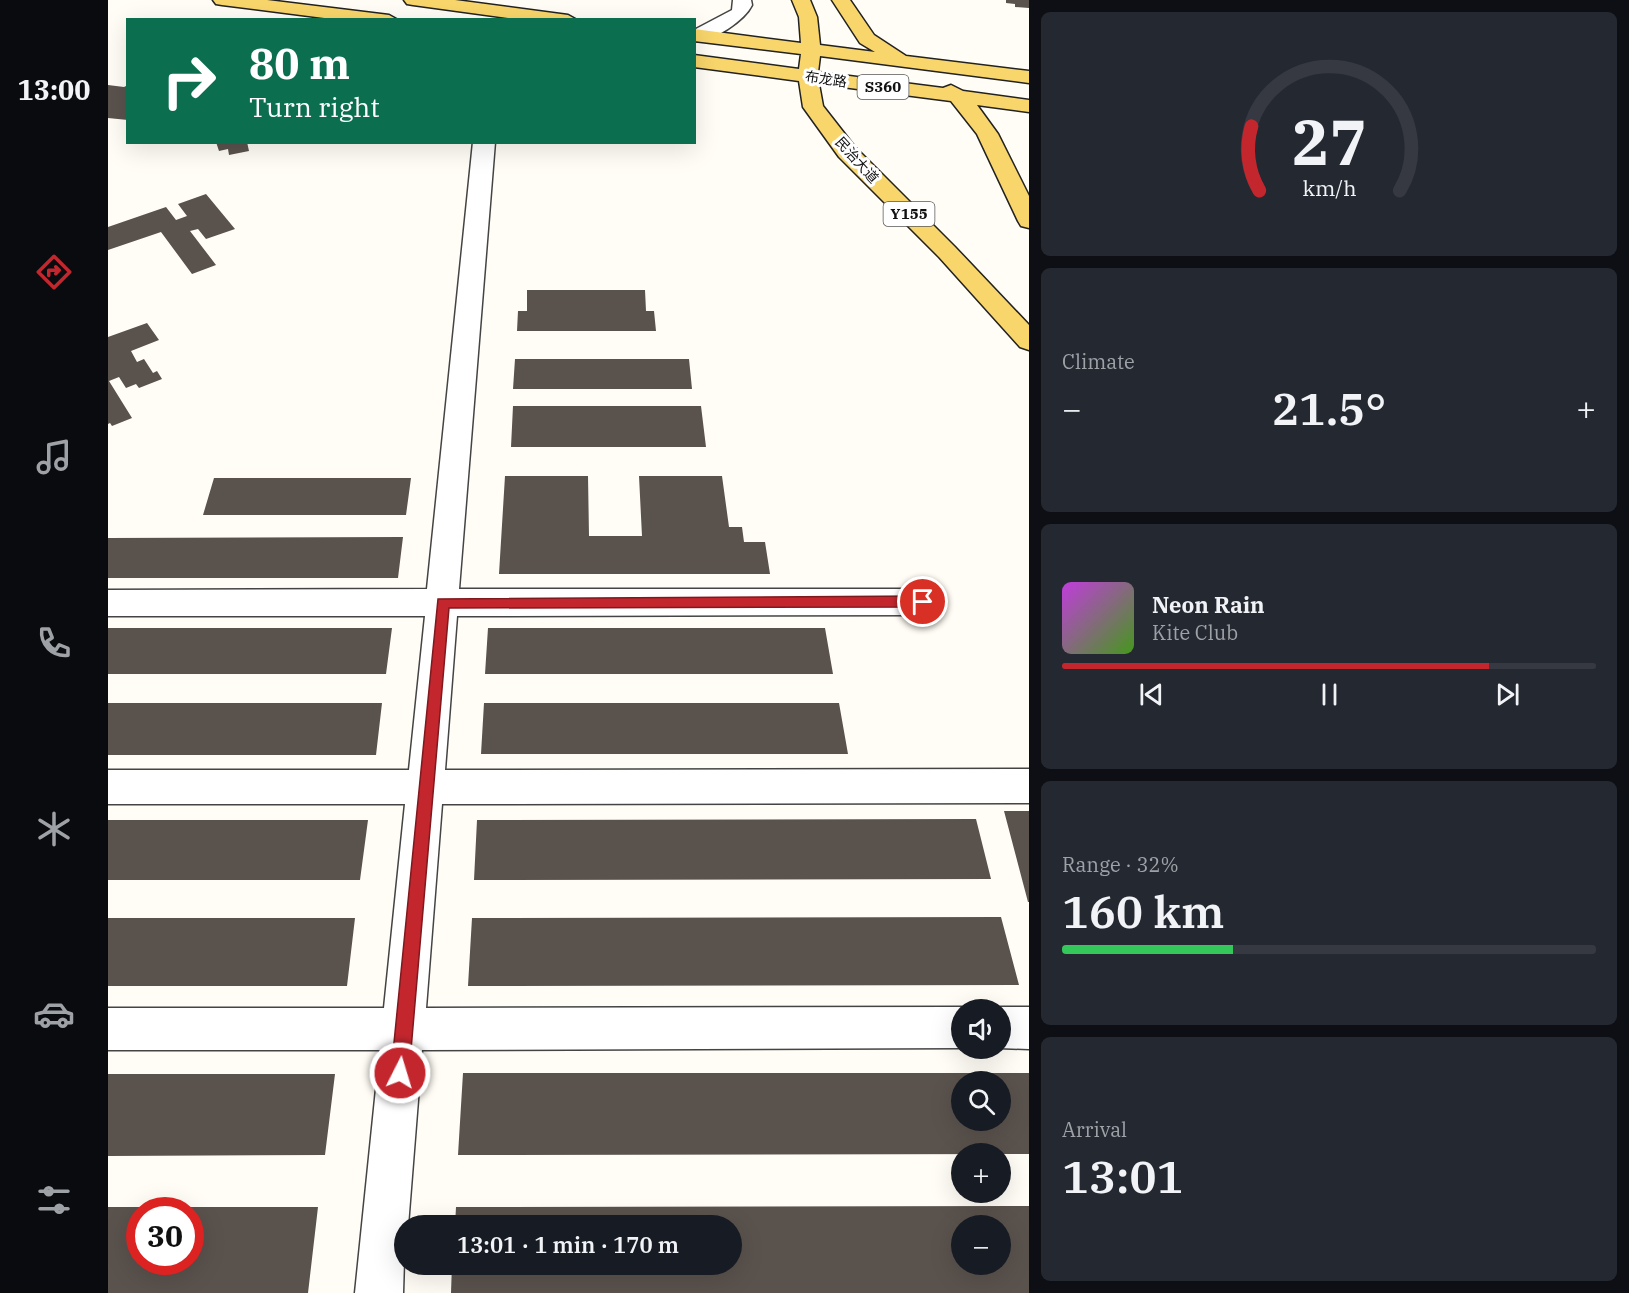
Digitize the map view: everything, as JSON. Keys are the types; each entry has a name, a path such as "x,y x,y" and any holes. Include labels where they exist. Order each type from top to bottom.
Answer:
{"main road":[{"path":"222,0 371,18"},
{"path":"413,0 552,18"},
{"name":"民治大道","path":"801,0 808,17 811,50 808,76 813,107 847,152 948,252 1029,341"},
{"path":"841,0 867,39 935,79 959,97 986,130 1029,221"},
{"name":"布龙路","path":"696,35 1029,77"},
{"name":"布龙路","path":"696,61 1029,106"}],"street":[{"path":"696,35 739,13 743,5 742,0"},
{"path":"379,1293 484,144"},
{"path":"108,603 923,602"},
{"path":"108,787 1029,786"},
{"path":"108,1029 951,1028"},
{"path":"1011,1028 1029,1028"}],"building":[{"path":"1006,0 1029,0 1029,8 1015,7 1015,4 1006,3"},
{"path":"108,85 126,86 126,120 108,118"},
{"path":"217,144 247,144 249,151 229,155 228,149 219,151"},
{"path":"206,194 235,229 206,239 198,229 190,231 216,265 192,274 161,232 108,250 108,227 166,207 176,220 187,216 178,204"},
{"path":"527,290 645,290 646,311 654,311 656,331 517,331 518,311 527,311"},
{"path":"147,323 159,340 131,351 137,362 144,359 153,373 157,371 162,379 139,388 136,384 126,388 119,377 109,381 132,418 112,426 108,424 108,337"},
{"path":"515,359 689,359 692,389 513,389"},
{"path":"513,406 701,406 706,447 511,447"},
{"path":"505,476 588,476 589,536 642,536 639,476 722,476 729,527 742,527 744,542 765,542 770,574 499,574"},
{"path":"214,478 411,478 406,515 203,515"},
{"path":"403,537 398,578 108,578 108,538"},
{"path":"108,628 392,628 386,674 108,674"},
{"path":"488,628 825,628 833,674 485,674"},
{"path":"108,703 382,703 376,755 108,755"},
{"path":"484,703 839,703 848,754 481,754"},
{"path":"1004,811 1029,811 1029,902 1028,902"},
{"path":"976,819 991,879 474,880 477,820"},
{"path":"108,820 368,820 360,880 108,880"},
{"path":"1001,917 1019,985 468,986 472,918"},
{"path":"108,918 355,918 347,986 108,986"},
{"path":"463,1073 951,1073 951,1131 1011,1131 1011,1073 1029,1073 1029,1154 1011,1154 1011,1143 951,1143 951,1154 458,1155"},
{"path":"108,1074 335,1074 325,1155 108,1156"},
{"path":"1029,1206 1029,1293 451,1293 452,1275 742,1275 742,1215 456,1215 456,1207"},
{"path":"108,1207 126,1207 126,1275 204,1275 204,1207 318,1207 308,1293 108,1293"}],"route":[{"path":"400,1073 442,603 923,602"}]}
